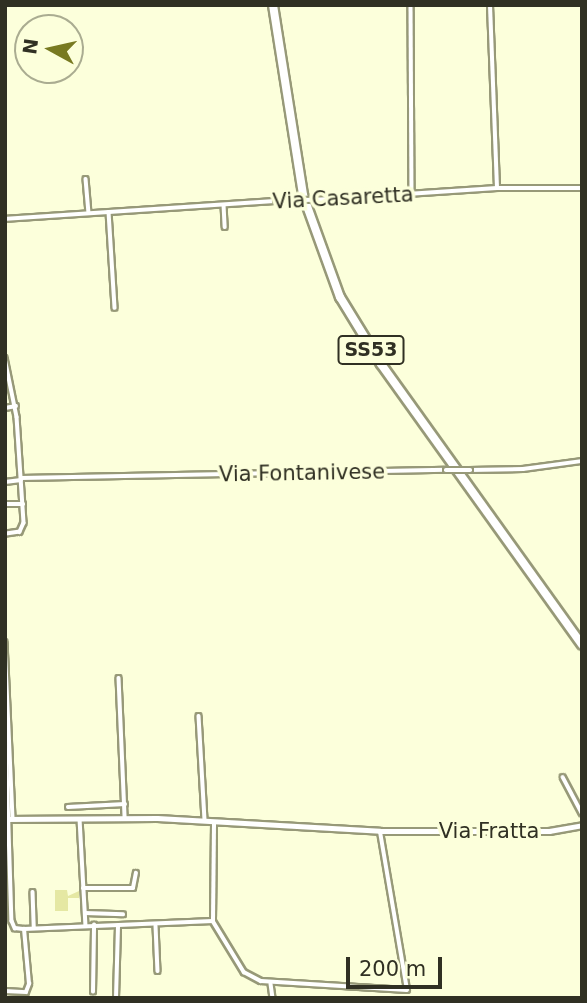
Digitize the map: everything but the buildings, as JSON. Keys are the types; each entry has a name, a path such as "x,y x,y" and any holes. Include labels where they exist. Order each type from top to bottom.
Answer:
{"highway":[{"name":"SS53","path":"272,5 303,195 340,297 376,356 582,645"}],"main road":[{"name":"Via Fratta","path":"9,819 125,818 380,831 549,831 582,825"}],"street":[{"path":"411,5 412,194"},
{"path":"490,5 497,188"},
{"path":"86,179 89,213"},
{"name":"Via Casaretta","path":"5,219 497,188 582,188"},
{"path":"223,205 225,227"},
{"path":"108,211 116,308"},
{"path":"5,358 8,387 16,406 23,504 23,530 5,534"},
{"path":"5,408 16,406"},
{"name":"Via Fontanivese","path":"5,482 21,479 523,469 582,461"},
{"path":"5,505 23,504"},
{"path":"5,642 12,921 15,928 156,926 213,921"},
{"path":"119,678 125,818"},
{"path":"5,702 9,759"},
{"path":"199,716 205,822"},
{"path":"563,777 582,813"},
{"path":"68,807 125,804"},
{"path":"80,819 86,925"},
{"path":"214,823 213,921 244,972 271,984 407,990 380,831"},
{"path":"83,888 134,888 136,873"},
{"path":"33,892 34,928"},
{"path":"85,913 122,914"},
{"path":"93,992 94,925"},
{"path":"116,998 118,926"},
{"path":"156,926 158,971"},
{"path":"5,991 26,992 29,984 23,929"},
{"path":"271,984 273,998"}],"green space":[{"path":"55,890 67,890 68,896 79,891 79,898 68,898 68,911 55,911"}]}
